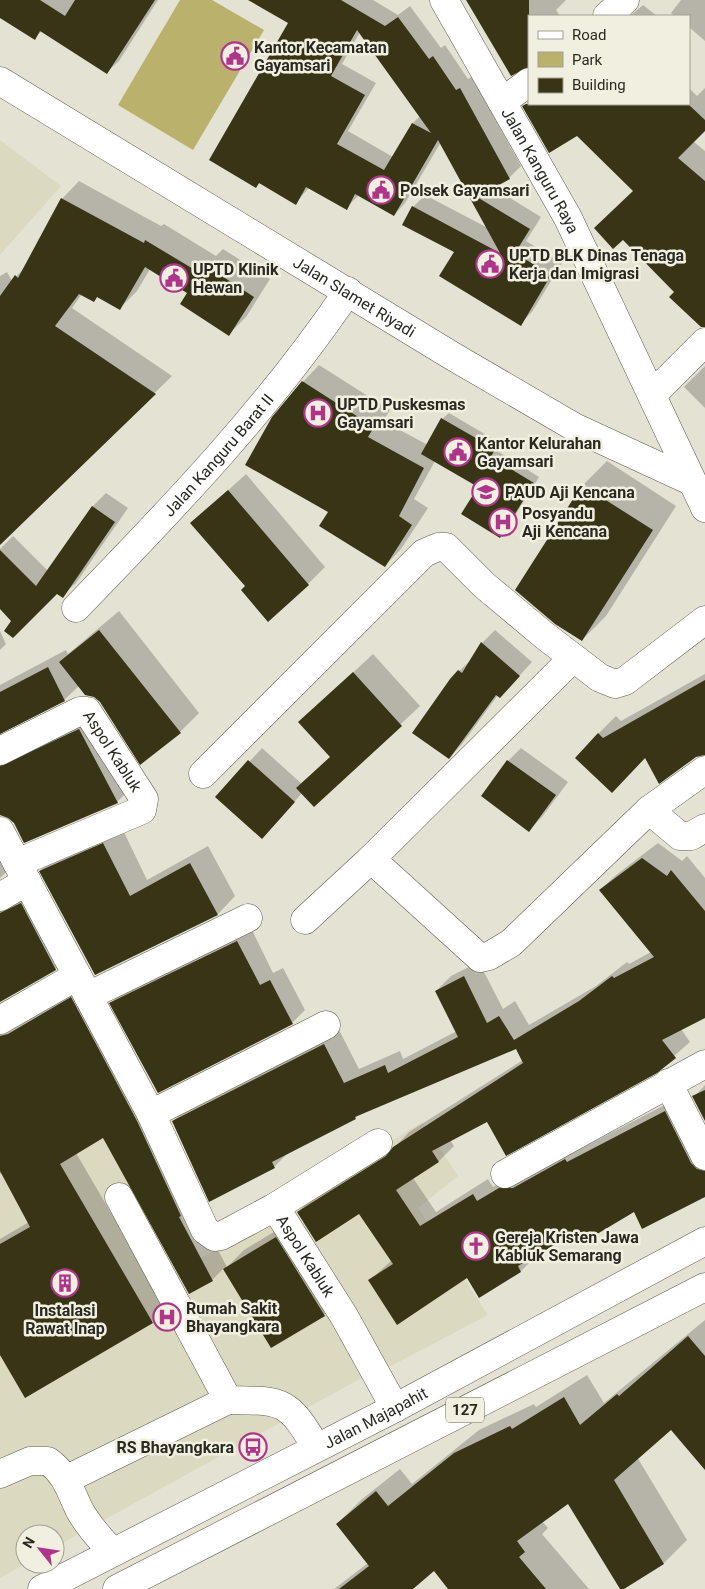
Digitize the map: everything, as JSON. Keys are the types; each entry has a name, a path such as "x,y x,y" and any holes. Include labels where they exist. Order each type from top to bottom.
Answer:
{"street":[{"name":"Jalan Kanguru Raya","path":"444,0 568,218 653,394 691,481 705,508"},
{"path":"608,15 625,0"},
{"name":"Jalan Slamet Riyadi","path":"0,80 454,357 576,428 691,481"},
{"path":"502,102 528,83"},
{"name":"Jalan Kanguru Barat II","path":"76,608 210,468 273,394 348,291"},
{"path":"653,394 705,342"},
{"path":"203,774 424,553 438,546 446,547 484,585 573,658 600,678 615,684 626,681 705,620"},
{"path":"305,920 371,859 573,658"},
{"name":"Aspol Kabluk","path":"0,751 80,711 87,711 144,799 142,810 22,872 0,897"},
{"path":"371,859 480,958 489,956 511,943 649,810 705,770"},
{"path":"649,810 680,836 691,836 705,828"},
{"name":"Aspol Kabluk","path":"0,831 151,1114 205,1230 215,1237 275,1207 344,1316 395,1408"},
{"path":"0,1020 248,918"},
{"path":"151,1114 326,1025"},
{"path":"505,1174 705,1064"},
{"path":"668,1084 705,1156"},
{"path":"275,1207 378,1143"},
{"path":"119,1197 228,1400"},
{"name":"Jalan Majapahit","path":"42,1589 395,1408 705,1241"},
{"name":"127","path":"136,1585 703,1293"},
{"path":"67,1480 228,1400 269,1401 284,1405 297,1418 316,1447"},
{"path":"0,1474 30,1461 48,1461 67,1480 79,1508 91,1527 136,1585"}],"shaded area":[{"path":"0,140 61,186 0,255"},
{"name":"Rumah Sakit Bhayangkara","path":"109,1066 200,1258 281,1219 367,1375 65,1541 65,1524 15,1524 15,1570 0,1578 0,1129"},
{"path":"422,1122 458,1176 418,1208 488,1315 387,1368 289,1205"}],"green space":[{"path":"180,0 212,0 264,30 193,150 118,105"}],"building":[{"path":"0,0 40,0 65,16 75,0 155,0 107,74 40,31 35,40 0,18"},
{"path":"248,0 341,0 385,26 398,17 429,59 433,56 456,90 460,88 510,179 477,197 530,229 515,253 551,275 521,326 439,276 454,252 402,225 412,206 500,253 438,140 394,216 355,194 347,210 306,187 296,205 259,183 256,188 209,160 288,23","holes":["357,30 431,133 412,123 384,170 337,144 365,95 331,76"]},
{"path":"466,0 529,0 528,68 511,76"},
{"path":"526,104 689,105 705,120 705,131 678,158 705,181 705,327 701,327 669,297 674,292 623,240 613,249 594,228 633,191 577,136 549,153 522,106"},
{"path":"61,198 144,243 145,240 200,273 205,265 254,297 229,336 180,304 187,293 145,267 120,310 97,297 94,302 79,294 55,326 156,394 0,545 0,296 15,275 18,278"},
{"path":"302,381 374,427 368,437 424,468 399,516 412,525 385,567 319,526 328,512 245,465 272,417"},
{"path":"441,418 495,449 491,457 534,483 500,538 461,514 478,487 421,454"},
{"path":"582,485 653,530 582,641 555,624 515,590"},
{"path":"228,490 309,585 268,622 241,590 245,586 190,523"},
{"path":"92,506 115,522 63,598 57,594 13,638 4,631 11,621 0,609 0,550 36,586"},
{"path":"99,630 181,733 140,765 100,702 94,697 85,695 59,662"},
{"path":"481,642 520,676 500,698 496,695 449,759 412,733 450,679 458,670 462,673"},
{"path":"48,667 65,701 0,734 0,692"},
{"path":"353,672 402,726 314,807 296,788 330,757 298,722"},
{"path":"705,680 705,755 696,757 659,784 645,758 612,793 575,758 598,733 603,738"},
{"path":"79,729 118,803 24,843 14,823 0,815 0,766"},
{"path":"248,760 295,802 262,839 215,797"},
{"path":"507,760 556,795 529,832 481,796"},
{"path":"103,843 130,896 190,863 218,915 95,975 39,871"},
{"path":"642,858 667,876 671,870 705,911 705,1018 662,1040 676,1058 657,1073 506,1156 487,1122 432,1151 439,1162 396,1190 420,1226 473,1194 477,1201 499,1188 513,1188 565,1159 567,1162 665,1111 691,1163 697,1169 705,1171 705,1197 642,1229 634,1212 582,1243 575,1233 518,1266 521,1272 479,1298 467,1278 397,1325 368,1280 393,1264 359,1214 316,1242 297,1212 386,1156 393,1147 523,1063 516,1049 355,1117 356,1119 272,1162 275,1168 209,1202 172,1121 324,1044 344,1083 385,1065 388,1073 458,1037 435,991 464,976 487,1023 499,1016 514,1040 579,1001 612,976 614,978 654,957 599,890"},
{"path":"21,903 56,970 0,1002 0,913"},
{"path":"237,941 260,985 270,980 293,1024 158,1093 109,1003"},
{"path":"71,997 137,1121 181,1216 179,1217 213,1281 189,1294 103,1138 60,1164 153,1323 25,1398 0,1355 0,1244 30,1227 0,1171 0,1036 8,1034"},
{"path":"705,1090 705,1121 692,1096"},
{"path":"276,1237 325,1316 271,1348 223,1269"},
{"path":"688,1336 705,1356 705,1470 671,1430 614,1480 664,1564 624,1589 620,1589 568,1504 517,1541 525,1552 519,1557 546,1589 448,1589 434,1571 413,1589 339,1589 369,1566 336,1524 376,1491 388,1506 454,1453 510,1426 512,1429 564,1397 580,1425 617,1394 619,1396"}],"place":[{"name":"Kantor Kecamatan Gayamsari","path":"235,56"},
{"name":"Polsek Gayamsari","path":"381,190"},
{"name":"UPTD BLK Dinas Tenaga Kerja dan Imigrasi","path":"490,264"},
{"name":"UPTD Klinik Hewan","path":"174,278"},
{"name":"UPTD Puskesmas Gayamsari","path":"318,413"},
{"name":"Kantor Kelurahan Gayamsari","path":"458,452"},
{"name":"PAUD Aji Kencana","path":"486,492"},
{"name":"Posyandu Aji Kencana","path":"503,522"},
{"name":"Gereja Kristen Jawa Kabluk Semarang","path":"476,1246"},
{"name":"Instalasi Rawat Inap","path":"65,1283"},
{"name":"Rumah Sakit Bhayangkara","path":"167,1317"},
{"name":"RS Bhayangkara","path":"253,1447"}]}
